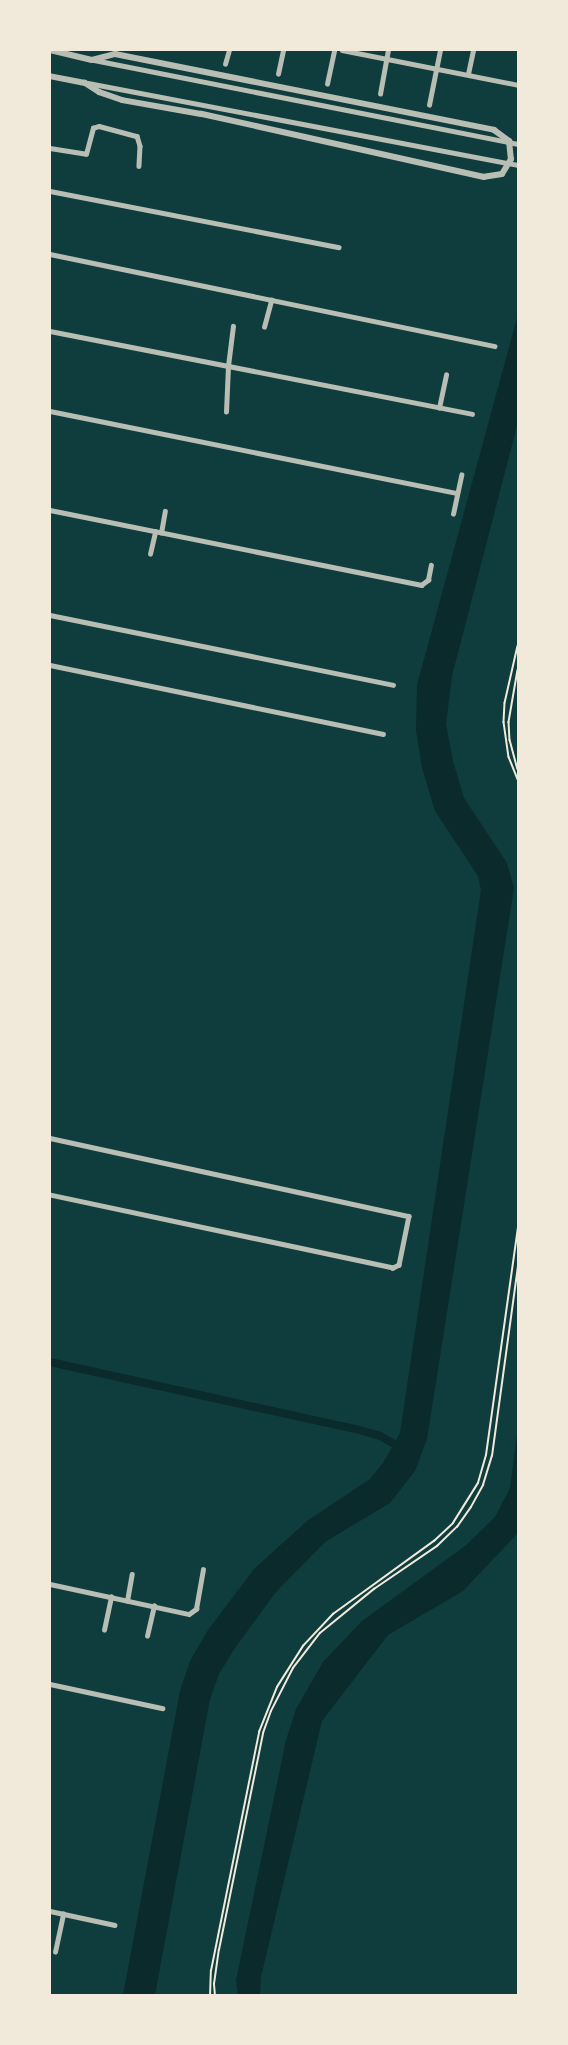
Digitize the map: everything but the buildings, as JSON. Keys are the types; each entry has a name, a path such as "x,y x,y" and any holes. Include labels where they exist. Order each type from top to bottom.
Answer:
{"street":[{"path":"50,50 519,144"},
{"path":"225,63 229,50"},
{"path":"278,74 283,50"},
{"path":"327,84 334,50"},
{"path":"342,50 518,85 519,76"},
{"path":"380,94 388,50"},
{"path":"429,105 440,50"},
{"path":"468,74 473,50"},
{"path":"85,83 99,92 122,100 212,116 484,177 502,174 511,159 509,141 494,130 115,54 93,60"},
{"path":"50,76 519,165"},
{"path":"50,148 86,154 93,128 99,126 137,136 140,146 139,166"},
{"path":"50,191 339,248"},
{"path":"50,254 495,346"},
{"path":"264,327 271,300"},
{"path":"226,412 233,326"},
{"path":"50,331 472,414"},
{"path":"439,408 446,375"},
{"path":"50,411 457,493"},
{"path":"453,514 461,475"},
{"path":"50,510 421,585 428,580 430,565"},
{"path":"150,554 165,511"},
{"path":"50,615 393,685"},
{"path":"50,665 383,734"},
{"path":"50,1138 407,1214 409,1220 399,1265 393,1269 50,1195"},
{"path":"50,1584 189,1614 194,1612 203,1570"},
{"path":"127,1601 132,1574"},
{"path":"104,1630 111,1597"},
{"path":"147,1636 154,1606"},
{"path":"50,1684 162,1708"},
{"path":"50,1911 115,1925"},
{"path":"55,1952 63,1914"}],"path":[{"path":"519,646 505,703 504,722 509,757 519,779"},
{"path":"519,670 509,722 512,748 519,769"},
{"path":"210,1995 211,1971 259,1732 277,1687 303,1646 333,1614 434,1541 453,1523 478,1483 486,1455 519,1228"},
{"path":"215,1995 214,1977 263,1733 271,1711 293,1668 320,1633 374,1588 437,1546 457,1527 471,1507 483,1485 492,1456 519,1265"}],"water":[{"path":"518,314 518,422 452,676 446,724 453,761 464,798 507,863 514,888 427,1439 415,1471 390,1503 325,1542 276,1592 219,1674 210,1699 155,1995 123,1995 180,1691 190,1661 208,1630 254,1569 307,1521 370,1479 383,1463 400,1433 481,890 478,876 435,811 422,768 416,730 417,685"},
{"path":"518,1427 518,1533 463,1591 388,1635 322,1721 261,1977 260,1995 238,1995 236,1980 286,1740 296,1709 323,1662 362,1621 465,1546 495,1517 510,1488"}],"waterway":[{"path":"50,1362 356,1429 380,1436 403,1449"}]}
